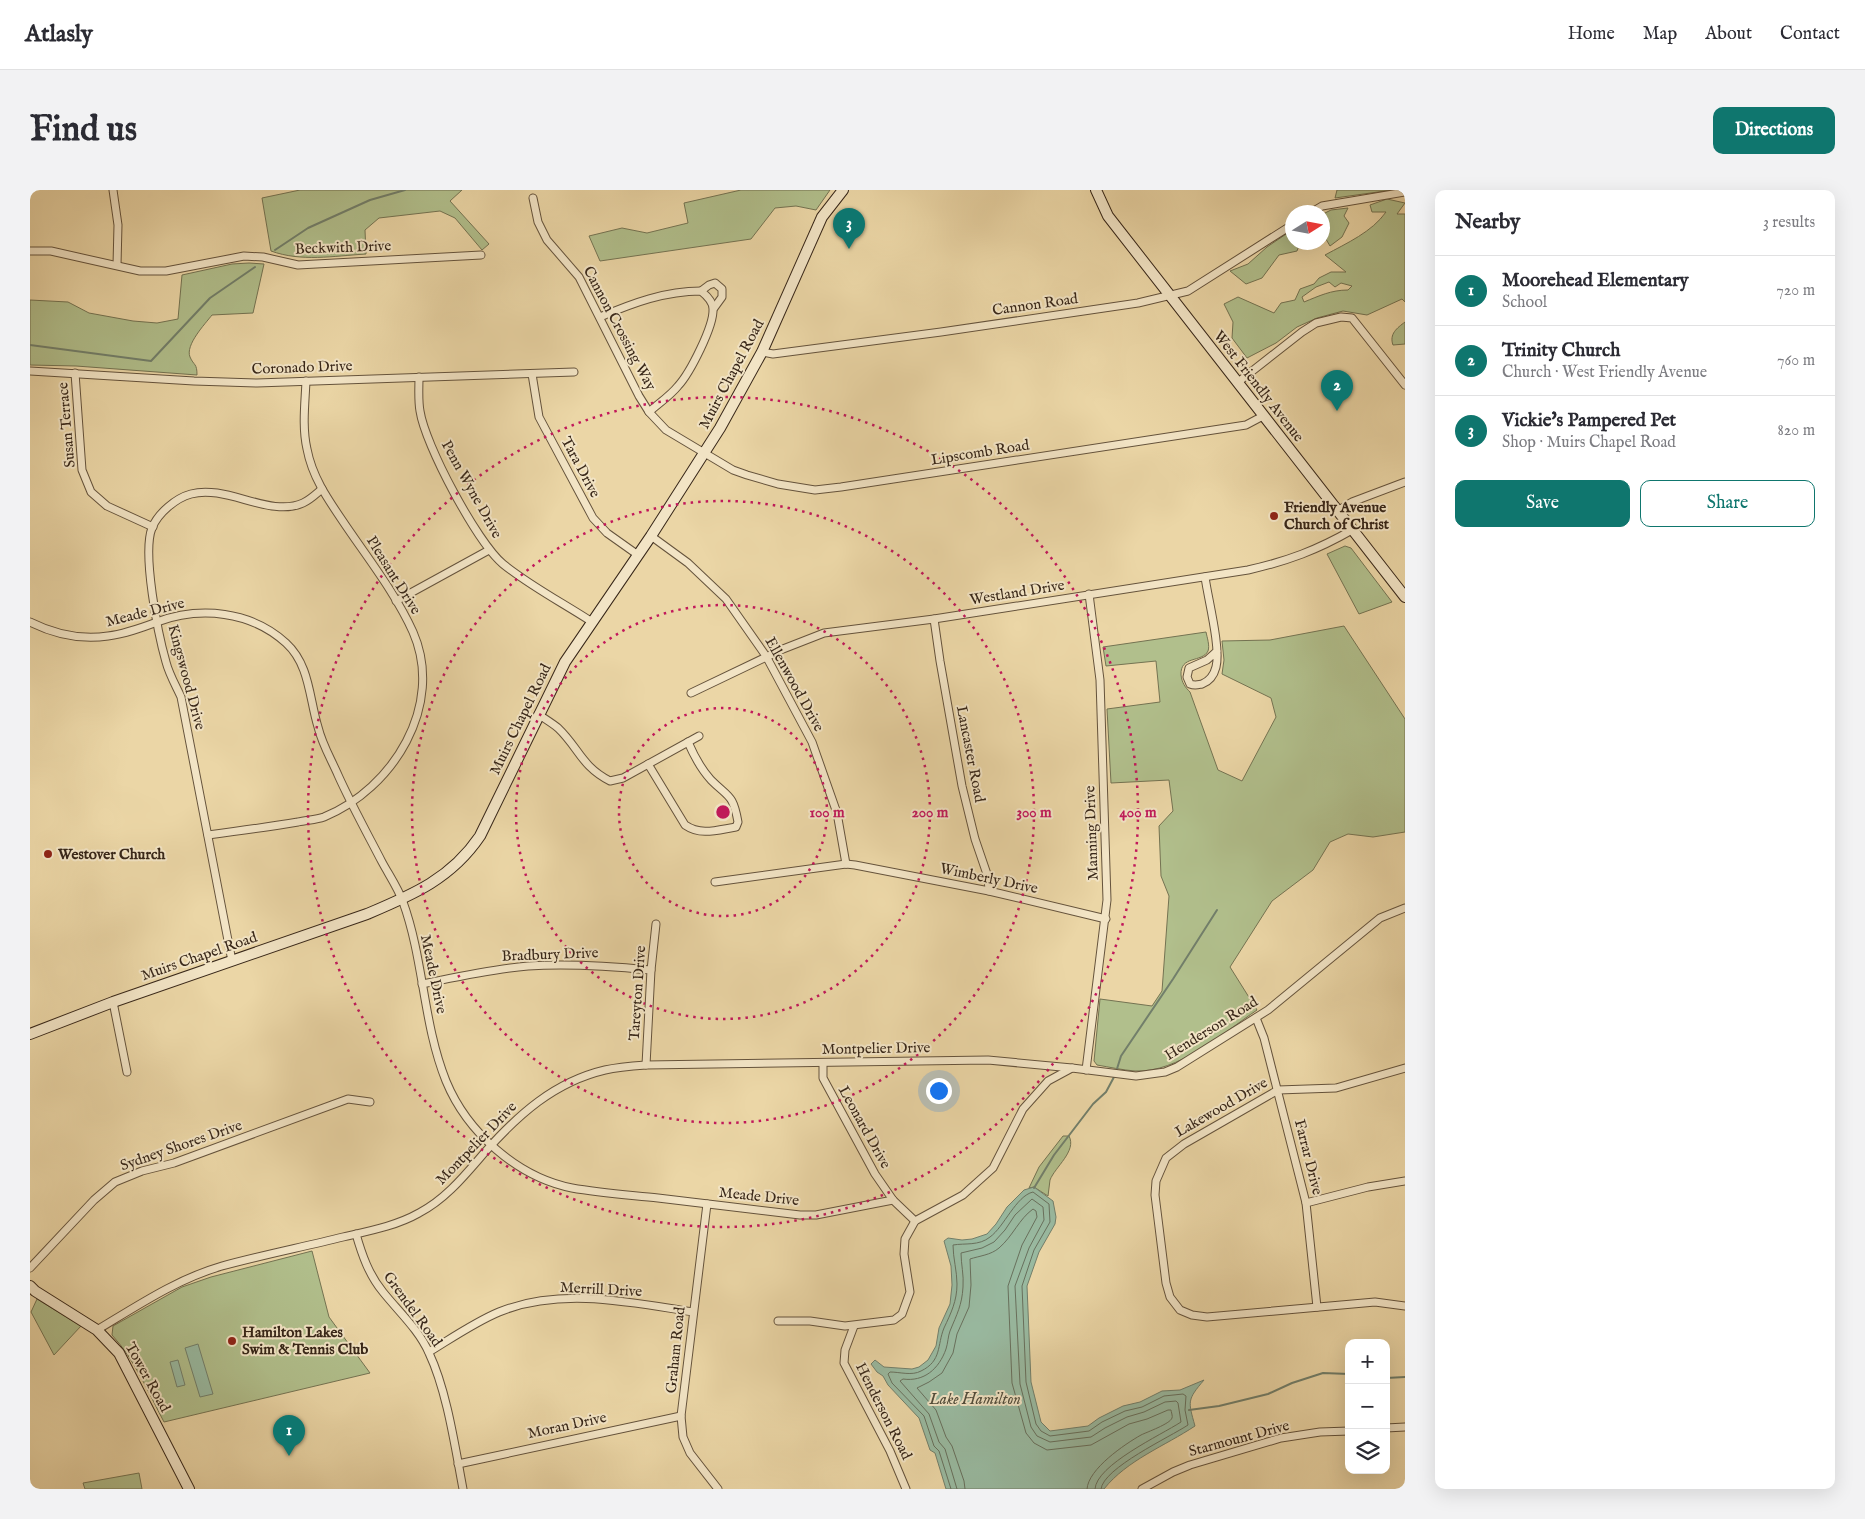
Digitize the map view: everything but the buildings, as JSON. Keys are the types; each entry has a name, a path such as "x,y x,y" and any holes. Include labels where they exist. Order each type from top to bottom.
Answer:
{"main road":[{"name":"Muirs Chapel Road","path":"30,1034 112,1002 366,914 402,899 451,869 462,860 483,828 538,714 566,662 705,453 746,384 822,217 842,190"},
{"name":"West Friendly Avenue","path":"1096,190 1108,216 1352,530 1404,593"},
{"name":"Tower Road","path":"30,1286 97,1330 120,1353 189,1489"}],"street":[{"path":"113,190 118,225 117,265"},
{"path":"1328,205 1405,192"},
{"name":"Cannon Crossing Way","path":"533,198 538,222 546,240 579,277 627,373 649,412 666,430 705,453"},
{"name":"Cannon Road","path":"762,352 773,354 1138,303 1188,290 1285,229"},
{"name":"Beckwith Drive","path":"30,251 51,251 140,271 166,271 244,256 262,257 298,265 481,255"},
{"path":"600,317 637,302 670,293 701,291 709,284 715,284 722,289 722,297 714,308 712,321 696,359 678,386 649,412"},
{"path":"701,291 708,297 714,308"},
{"path":"1237,383 1316,323 1341,317 1352,318 1405,385"},
{"name":"Coronado Drive","path":"30,371 257,383 574,372"},
{"name":"Susan Terrace","path":"75,373 82,470 91,492 106,506 153,527"},
{"name":"Tara Drive","path":"532,374 539,417 593,518 607,533 638,555"},
{"name":"Penn Wyne Drive","path":"419,377 420,412 426,433 461,505 489,550 515,573 592,622"},
{"name":"Pleasant Drive","path":"208,835 323,817 350,802 376,783 403,750 418,715 422,695 422,671 414,634 396,600 322,489 312,469 305,434 306,381"},
{"name":"Lipscomb Road","path":"705,453 747,476 778,484 815,490 1246,425 1263,416"},
{"path":"1337,510 1352,502 1405,482"},
{"name":"Kingswood Drive","path":"232,961 181,697 166,664 157,622 148,553 153,527 161,513 191,494 220,494 280,506 292,506 304,503 322,489"},
{"name":"Westland Drive","path":"690,693 766,656 824,634 934,619 1248,570 1292,558 1324,546 1352,530"},
{"name":"Ellenwood Drive","path":"651,536 688,563 726,599 766,656 816,751 837,813 846,864"},
{"path":"396,600 489,550"},
{"path":"1205,577 1217,651 1217,665 1212,677 1194,686 1190,684 1187,677 1189,668 1207,660 1217,651"},
{"name":"Manning Drive","path":"1086,1070 1108,900 1100,680 1089,594"},
{"name":"Meade Drive","path":"30,622 45,630 60,634 93,638 124,634 157,622 198,613 232,615 246,618 261,625 287,644 299,660 306,674 318,727 350,802 402,899 412,934 437,1053 446,1080 464,1114 492,1146 514,1164 570,1188 800,1215 816,1214 893,1200"},
{"name":"Lancaster Road","path":"934,619 962,786 974,839 988,878 989,891"},
{"path":"538,714 557,728 580,758 596,774 610,781 623,778 699,736"},
{"path":"648,764 685,825 693,831 703,832 736,827 738,822 732,798 711,780 698,763 688,742"},
{"path":"715,882 846,864"},
{"name":"Wimberly Drive","path":"846,864 989,891 1106,919"},
{"name":"Henderson Road","path":"1072,1068 1136,1076 1165,1072 1196,1057 1256,1018 1380,918 1405,908"},
{"name":"Tareyton Drive","path":"646,1065 651,970 656,924"},
{"name":"Bradbury Drive","path":"422,984 481,972 528,966 593,965 651,970"},
{"path":"112,1002 127,1072"},
{"name":"Farrar Drive","path":"1256,1018 1264,1038 1306,1203 1317,1307"},
{"name":"Montpelier Drive","path":"97,1330 171,1286 220,1267 356,1234 400,1222 419,1214 454,1188 518,1116 552,1092 569,1083 603,1071 646,1065 988,1060 1072,1068"},
{"name":"Leonard Drive","path":"823,1063 823,1078 830,1092 875,1174 893,1200"},
{"path":"778,1321 810,1321 854,1326 894,1320 902,1314 910,1292 904,1254 905,1239 915,1221 963,1195 979,1182 993,1168 1023,1109 1048,1081 1072,1068"},
{"name":"Lakewood Drive","path":"1405,1068 1336,1088 1286,1088 1278,1090 1184,1144 1166,1158 1156,1181 1155,1196 1166,1283 1170,1298 1180,1310 1192,1315 1207,1317 1374,1302 1405,1306"},
{"name":"Sydney Shores Drive","path":"30,1268 94,1200 115,1182 348,1099 370,1102"},
{"path":"1306,1203 1368,1187 1405,1181"},
{"path":"893,1200 915,1221"},
{"name":"Graham Road","path":"707,1204 682,1416 683,1437 690,1453 718,1489"},
{"name":"Grendel Road","path":"356,1234 363,1257 371,1274 383,1292 417,1333 429,1352 440,1381 463,1489"},
{"name":"Merrill Drive","path":"429,1352 499,1312 544,1300 595,1299 693,1312"},
{"name":"Henderson Road","path":"854,1326 845,1350 844,1363 849,1376 890,1451 906,1489"},
{"name":"Moran Drive","path":"458,1464 682,1416"},
{"path":"1390,1428 1405,1427"},
{"name":"Starmount Drive","path":"1142,1489 1190,1465 1281,1438 1320,1432 1345,1431"}],"shaded area":[{"path":"300,190 462,190 450,201 489,244 482,250 455,218 440,211 379,218 365,230 366,254 306,257 271,251 262,198"},
{"path":"741,190 830,190 816,210 796,206 775,208 751,239 600,261 589,236 622,228 647,233 688,223 684,203"},
{"path":"1337,190 1392,190 1335,198"},
{"path":"1387,199 1405,203 1397,214 1405,214 1405,302 1402,299 1367,315 1343,311 1317,318 1297,327 1276,343 1247,358 1232,338 1233,322 1224,304 1238,297 1274,313 1281,303 1295,300 1300,289 1314,284 1319,278 1331,272 1346,272 1325,255 1366,231 1386,212 1372,212 1370,205","holes":["1329,282 1335,287 1341,283 1352,286 1348,290 1331,292 1304,302 1302,297 1316,287"]},
{"path":"1348,208 1344,216 1349,223 1342,237 1330,246 1330,210"},
{"path":"1285,235 1285,250 1297,250 1279,255 1262,278 1246,284 1230,271 1248,264 1267,247"},
{"path":"232,264 264,264 253,313 212,315 196,335 190,347 190,357 196,366 197,375 76,366 30,365 30,300 68,302 89,313 133,321 157,323 178,319 182,275"},
{"path":"1405,322 1405,344 1393,345 1393,334"},
{"path":"1345,546 1351,548 1392,602 1359,614 1327,554"},
{"path":"1344,626 1405,719 1405,832 1373,837 1348,834 1330,842 1313,870 1272,901 1230,967 1257,1010 1199,1050 1167,1066 1135,1071 1097,1065 1094,1061 1100,999 1152,1006 1162,991 1169,896 1161,876 1159,826 1173,811 1169,780 1111,783 1107,709 1160,702 1156,661 1106,666 1103,647 1206,632 1209,644 1208,651 1205,655 1184,664 1181,678 1190,692 1218,770 1242,781 1276,717 1271,698 1222,674 1224,660 1222,641 1270,640"},
{"path":"1063,1136 1069,1136 1070,1147 1050,1180 1048,1196 1034,1187 1029,1188 1039,1167"},
{"name":"Hamilton Lakes Swim & Tennis Club","path":"312,1251 329,1317 370,1373 164,1422 128,1355 112,1335 113,1326 182,1287 211,1277"},
{"path":"37,1299 81,1326 54,1355 31,1312"},
{"path":"139,1473 142,1489 85,1489 83,1483"}],"water":[{"name":"Lake Hamilton","path":"1034,1187 1053,1201 1056,1217 1055,1224 1039,1252 1027,1286 1031,1382 1041,1422 1050,1431 1088,1426 1123,1406 1140,1402 1162,1391 1180,1390 1204,1380 1194,1392 1190,1401 1195,1426 1135,1462 1113,1479 1104,1489 946,1489 935,1453 930,1450 919,1418 871,1364 875,1360 884,1367 912,1369 919,1367 928,1360 936,1346 939,1328 950,1304 951,1266 944,1241 948,1238 972,1239 987,1234 1007,1207 1024,1190"},
{"path":"198,1344 213,1394 200,1397 185,1348"},
{"path":"178,1360 185,1385 177,1387 170,1362"}],"waterway":[{"path":"275,250 308,228 370,200 405,190"},
{"path":"30,345 151,361 210,298 255,267"},
{"path":"1116,1072 1121,1056 1217,910"},
{"path":"1034,1188 1054,1155 1093,1104 1106,1092 1114,1077"},
{"path":"1189,1410 1219,1406 1268,1394 1292,1383 1323,1373 1345,1374"},
{"path":"1390,1378 1405,1377"}],"place":[{"name":"Vickie's Pampered Pet","path":"849,249"},
{"name":"Trinity Church","path":"1337,411"},
{"name":"Friendly Avenue Church of Christ","path":"1274,516"},
{"name":"Westover Church","path":"48,854"},
{"name":"Hamilton Lakes Swim & Tennis Club","path":"232,1341"},
{"name":"Moorehead Elementary","path":"289,1456"}]}
